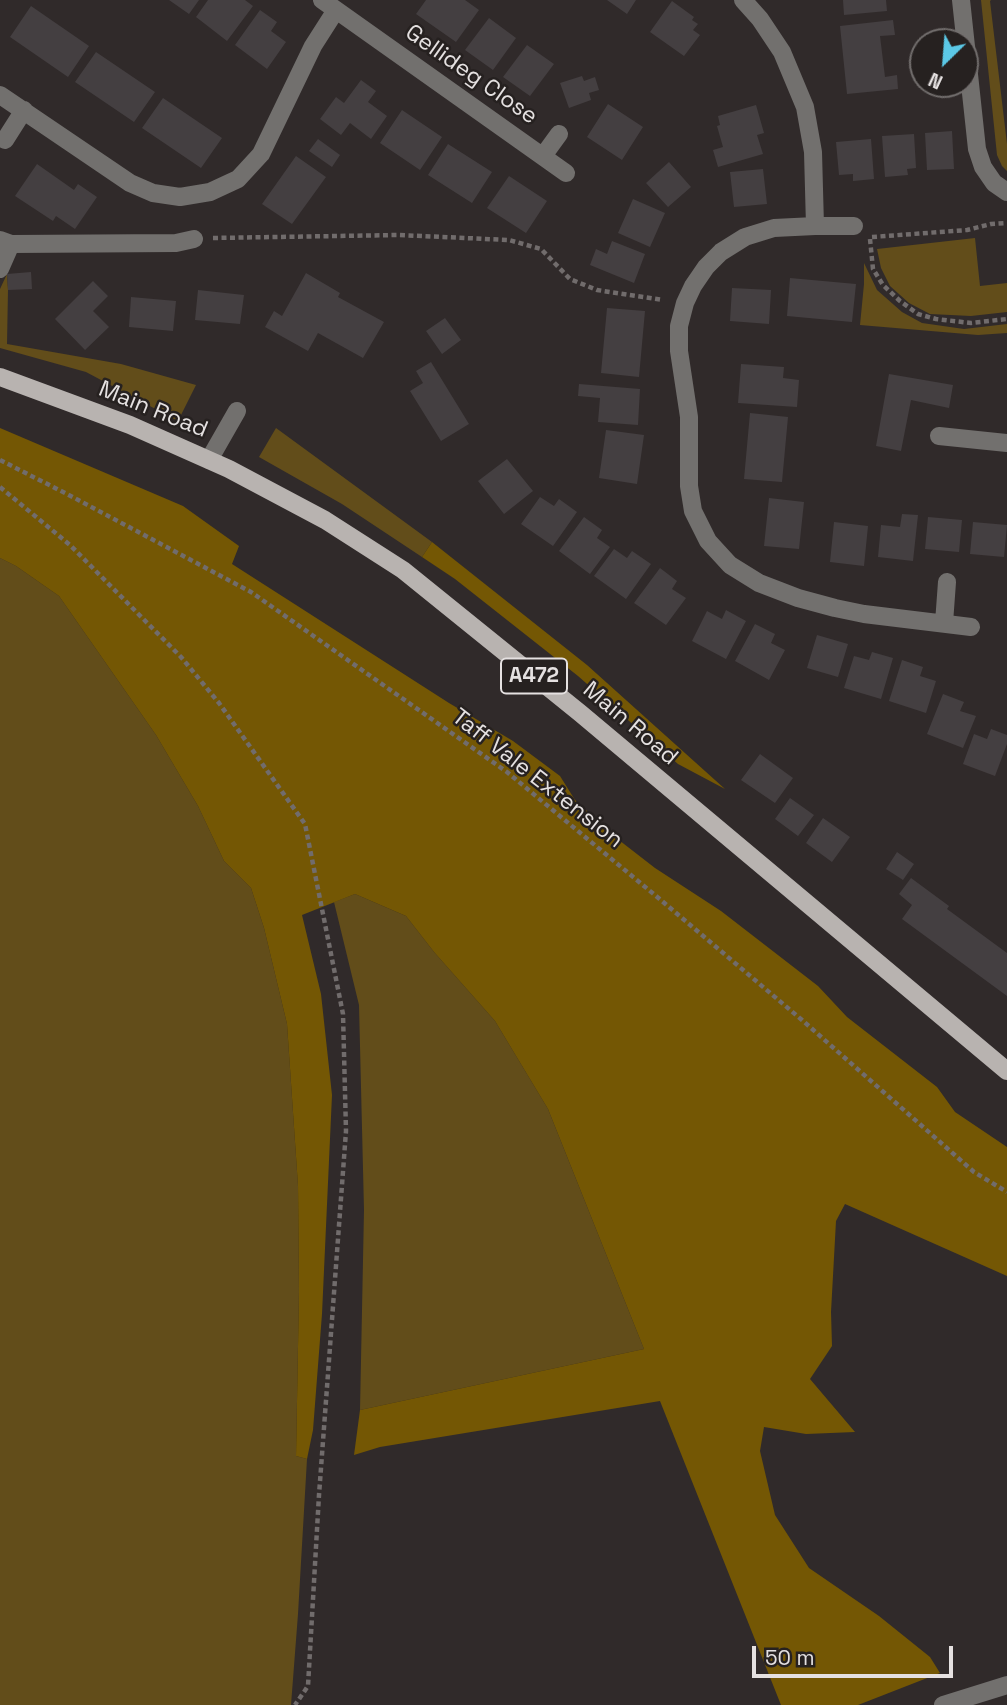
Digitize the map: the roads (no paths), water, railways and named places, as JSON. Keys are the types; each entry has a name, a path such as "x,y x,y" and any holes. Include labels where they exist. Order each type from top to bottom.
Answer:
{"main road":[{"name":"Main Road","path":"0,377 130,425 229,469 325,520 403,570 580,713 1007,1071"}],"street":[{"path":"743,0 760,19 782,52 805,107 813,152 815,226"},
{"path":"961,0 977,149 983,167 995,183 1007,192"},
{"name":"Gellideg Close","path":"0,95 130,183 153,193 180,197 210,192 238,179 261,154 313,46 329,5 566,173"},
{"path":"5,140 24,110"},
{"name":"Gellideg Close","path":"543,156 559,134"},
{"path":"853,226 774,228 744,237 721,252 706,267 694,286 678,326 689,417 689,486 693,511 708,541 730,565 759,583 835,608 971,627"},
{"path":"0,269 6,242 176,243 194,239"},
{"path":"209,460 237,411"},
{"path":"939,436 1007,443"},
{"path":"944,623 947,582"},
{"path":"943,1705 1007,1685"}]}
